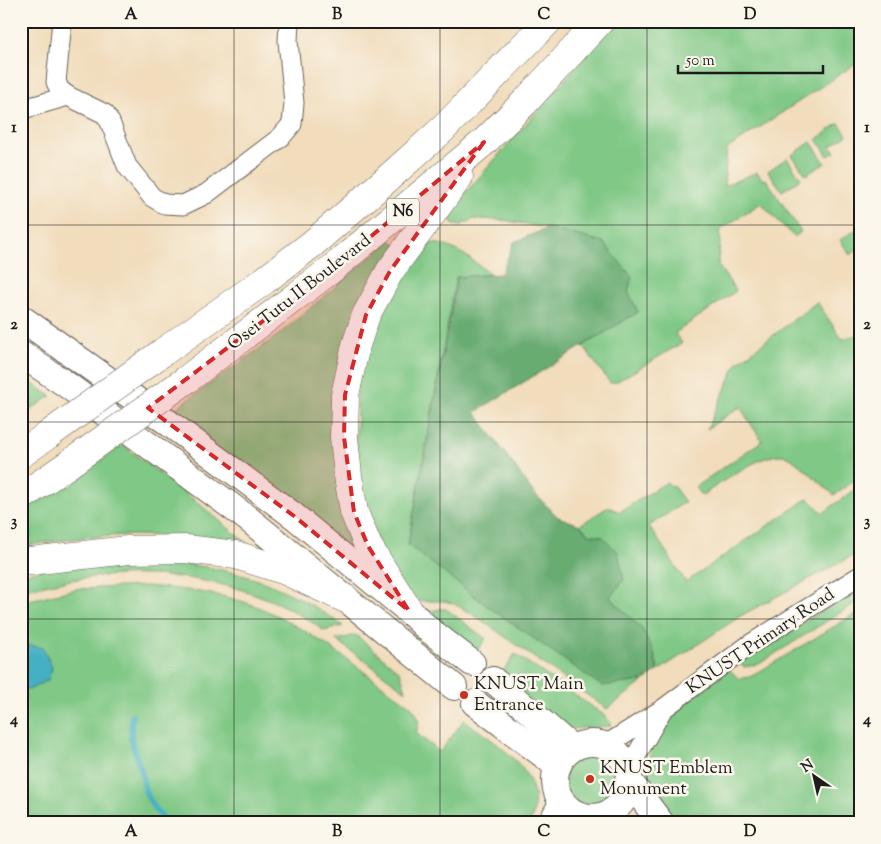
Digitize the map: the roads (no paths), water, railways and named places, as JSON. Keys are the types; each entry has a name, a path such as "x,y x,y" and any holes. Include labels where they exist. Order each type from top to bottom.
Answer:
{"highway":[{"name":"Osei Tutu II Boulevard","path":"21,454 265,280 312,244 443,129 548,21"},
{"name":"Osei Tutu II Boulevard","path":"21,497 186,380 340,263 484,142 525,102 600,21"},
{"path":"409,611 368,546 354,512 344,437 345,394 356,345 366,315 390,271 484,142"},
{"path":"21,562 128,550 186,549 236,555 286,571 346,599"}],"street":[{"path":"62,21 56,82 60,90 104,114 110,122 127,166 152,197 164,204 183,204 206,194 281,137 292,124 294,103 288,41 289,21"},
{"path":"21,108 68,96"},
{"path":"21,318 166,421 294,516 409,611 428,629 472,663"},
{"path":"21,354 67,385 247,518 454,686"},
{"name":"KNUST Primary Road","path":"606,745 663,709 749,645 860,576"},
{"path":"493,680 565,757"},
{"path":"475,703 565,757"},
{"path":"661,823 629,776 624,759 606,745 583,744 565,757 555,783 560,800 579,820 622,818 622,803 628,793 629,776 663,709"},
{"path":"547,823 560,800"}],"water":[{"path":"30,645 43,648 52,668 48,680 29,690 21,687 21,649"}],"waterway":[{"path":"132,715 131,740 142,773 145,791 155,810 168,823"}],"place":[{"name":"KNUST Main Entrance","path":"464,695"},
{"name":"KNUST Emblem Monument","path":"590,779"}]}
